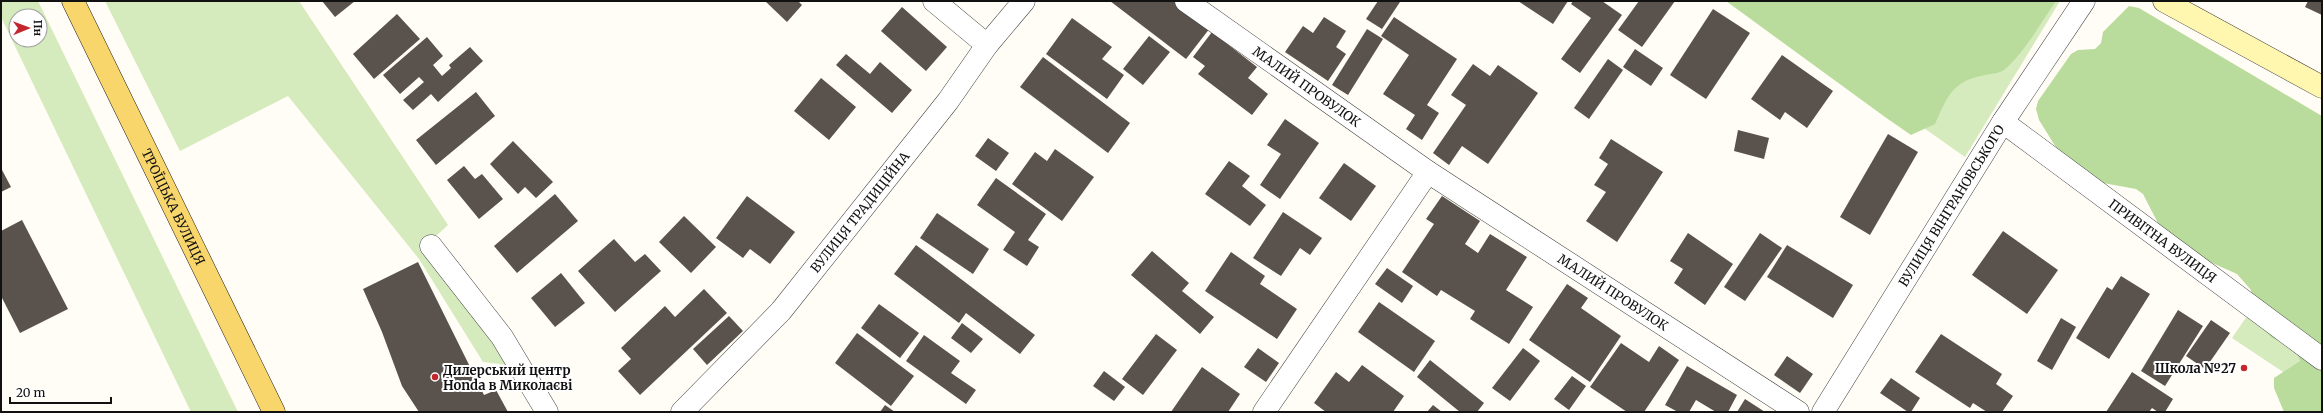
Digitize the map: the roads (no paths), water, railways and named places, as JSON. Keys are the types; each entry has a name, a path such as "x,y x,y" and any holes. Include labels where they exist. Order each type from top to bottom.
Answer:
{"main road":[{"name":"ТРОЇЦЬКА ВУЛИЦЯ","path":"72,1 274,412"}],"street":[{"path":"934,1 987,45"},
{"name":"ВУЛИЦЯ ТРАДИЦІЙНА","path":"682,412 781,311 948,101 987,45 1024,1"},
{"name":"МАЛИЙ ПРОВУЛОК","path":"1186,1 1428,172 1798,412"},
{"name":"ВУЛИЦЯ ВІНГРАНОВСЬКОГО","path":"1823,412 2003,122 2084,1"},
{"path":"2164,1 2322,87"},
{"name":"ПРИВІТНА ВУЛИЦЯ","path":"2003,122 2322,359"},
{"path":"1264,412 1428,172"},
{"path":"431,246 502,336 547,412"}],"place":[{"name":"Школа №27","path":"2244,368"},
{"name":"Дилерський центр Honda в Миколаєві","path":"435,377"}]}
